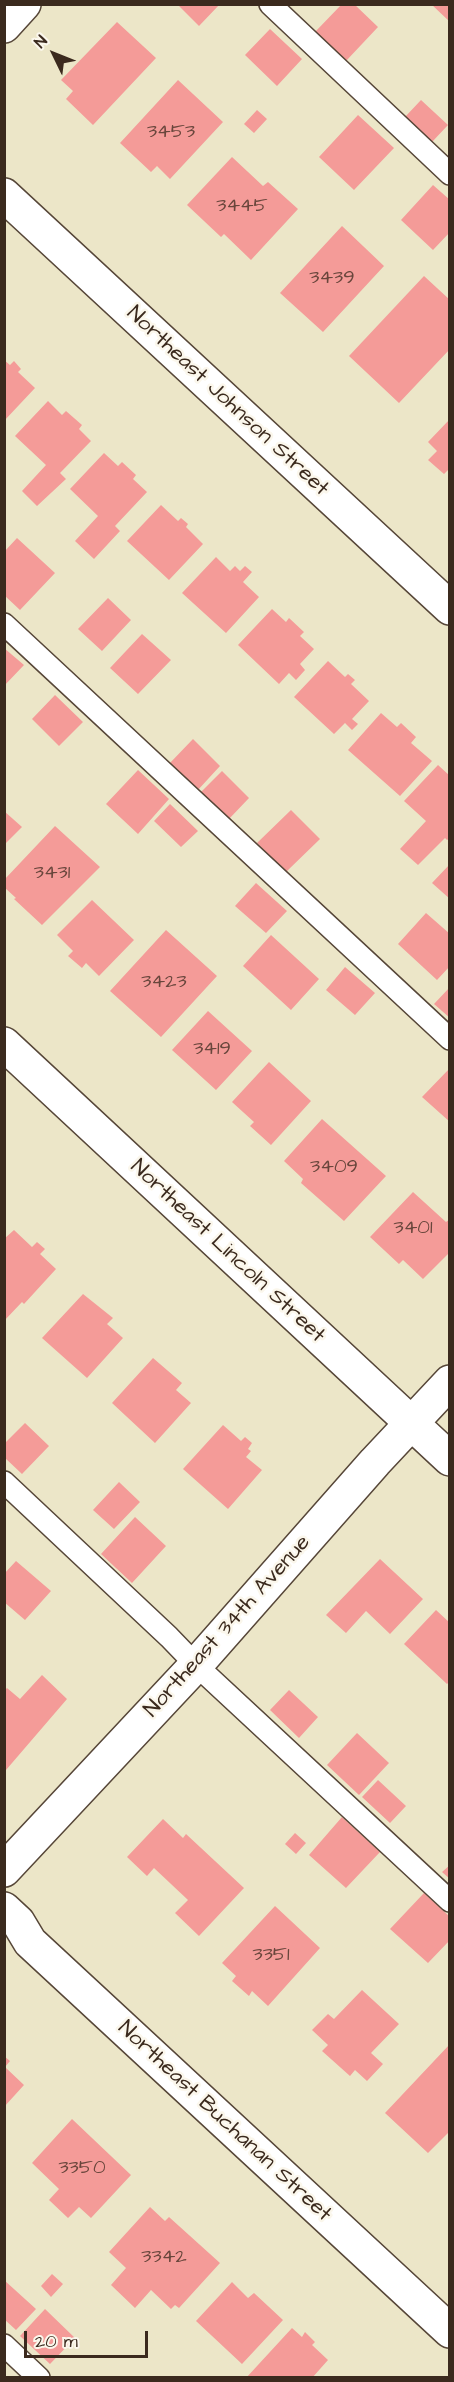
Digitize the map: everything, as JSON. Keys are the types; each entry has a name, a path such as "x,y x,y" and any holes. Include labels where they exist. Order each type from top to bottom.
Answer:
{"street":[{"path":"4,26 24,4"},
{"name":"Northeast Johnson Street","path":"4,195 450,608"},
{"name":"Northeast Lincoln Street","path":"4,1044 450,1459"},
{"name":"Northeast 34th Avenue","path":"4,1870 196,1665 375,1462 450,1382"},
{"name":"Northeast Buchanan Street","path":"4,1909 18,1922 30,1942 450,2331"}],"lane":[{"path":"270,4 450,174"},
{"path":"4,624 450,1039"},
{"path":"4,1482 196,1665 450,1901"},
{"path":"4,2345 39,2378"}],"building":[{"path":"177,4 220,4 199,26"},
{"path":"342,4 354,4 378,27 346,61 315,32"},
{"path":"431,4 450,4 450,22"},
{"path":"117,22 156,58 93,125 66,99 73,91 61,80"},
{"path":"270,29 302,59 277,86 245,55"},
{"path":"178,80 223,122 170,179 157,166 151,172 120,143"},
{"path":"421,100 448,125 432,142 405,117"},
{"path":"257,110 267,119 254,133 244,124"},
{"path":"358,115 394,148 354,190 319,157"},
{"path":"232,157 263,186 268,182 298,209 251,260 224,234 221,237 187,205"},
{"path":"433,185 450,200 450,232 433,250 401,220"},
{"path":"342,226 384,266 323,332 280,293"},
{"path":"424,276 450,300 450,349 399,403 349,356"},
{"path":"4,360 10,365 14,361 21,369 18,372 35,388 4,421"},
{"path":"48,401 62,415 66,411 82,425 79,429 91,441 60,473 66,479 37,506 22,491 46,465 15,436"},
{"path":"450,419 450,468 444,474 428,460 437,451 428,442"},
{"path":"104,453 118,466 122,462 136,475 133,479 147,492 115,526 120,531 94,559 75,541 98,516 70,489"},
{"path":"161,505 178,521 181,518 188,524 186,527 203,544 169,580 127,541"},
{"path":"17,538 55,573 20,610 4,595 4,552"},
{"path":"216,557 230,571 235,566 240,571 245,566 252,572 243,582 259,597 226,633 182,593"},
{"path":"108,598 131,620 102,651 78,629"},
{"path":"272,609 286,622 289,618 304,632 300,636 314,649 300,664 305,670 296,680 289,673 279,684 238,645"},
{"path":"142,634 171,660 138,694 110,668"},
{"path":"4,648 24,665 4,686"},
{"path":"328,661 345,677 348,674 355,680 351,684 369,701 352,719 358,724 352,730 345,723 334,734 294,697"},
{"path":"55,695 83,722 59,746 32,719"},
{"path":"381,713 397,727 401,723 416,737 411,743 432,761 400,796 348,750"},
{"path":"193,739 220,766 197,791 169,764"},
{"path":"438,765 450,776 450,838 447,840 445,838 418,865 400,849 426,821 404,801"},
{"path":"138,770 169,799 138,834 106,804"},
{"path":"222,771 249,798 229,819 201,792"},
{"path":"170,804 198,831 181,847 154,821"},
{"path":"291,810 320,839 286,872 257,843"},
{"path":"4,811 22,827 4,845"},
{"path":"55,826 100,867 42,925 14,899 16,898 4,887 4,880"},
{"path":"450,864 450,899 432,883"},
{"path":"256,883 287,911 266,933 235,906"},
{"path":"92,900 134,940 99,976 86,963 82,968 68,956 73,951 57,935"},
{"path":"426,913 450,934 450,966 437,980 398,944"},
{"path":"166,930 217,976 161,1037 110,991"},
{"path":"271,935 319,979 291,1010 243,966"},
{"path":"345,967 375,993 355,1015 326,990"},
{"path":"450,987 450,1018 434,1004"},
{"path":"208,1011 252,1051 216,1090 172,1050"},
{"path":"269,1062 311,1101 271,1145 250,1126 254,1122 232,1102"},
{"path":"450,1068 450,1122 422,1097"},
{"path":"322,1119 386,1176 344,1221 301,1183 303,1179 284,1161"},
{"path":"413,1192 446,1222 450,1219 450,1252 423,1279 403,1260 399,1264 370,1237"},
{"path":"14,1230 32,1247 37,1242 45,1249 40,1254 56,1269 24,1304 22,1302 4,1321 4,1239"},
{"path":"83,1294 113,1318 107,1324 123,1338 87,1378 42,1338"},
{"path":"153,1358 182,1383 176,1390 191,1403 155,1443 112,1403"},
{"path":"25,1423 49,1446 22,1474 4,1457 4,1444"},
{"path":"223,1425 241,1441 245,1437 252,1443 248,1449 251,1451 246,1457 262,1470 228,1509 183,1469"},
{"path":"119,1482 140,1502 114,1529 93,1510"},
{"path":"135,1517 166,1546 132,1583 101,1554"},
{"path":"380,1559 423,1599 390,1634 366,1611 346,1633 326,1615"},
{"path":"16,1561 51,1591 25,1620 4,1602 4,1574"},
{"path":"436,1610 450,1623 450,1681 447,1684 404,1644"},
{"path":"42,1675 67,1699 6,1770 4,1768 4,1691 7,1688 20,1699"},
{"path":"289,1690 318,1717 299,1738 270,1710"},
{"path":"357,1733 389,1763 359,1795 327,1765"},
{"path":"378,1780 406,1806 390,1823 362,1797"},
{"path":"342,1817 380,1852 346,1888 309,1855"},
{"path":"163,1819 183,1838 186,1834 244,1888 199,1936 175,1913 188,1900 154,1868 147,1876 127,1857"},
{"path":"295,1833 306,1843 296,1854 285,1844"},
{"path":"450,1865 450,1879 442,1872"},
{"path":"424,1893 450,1917 450,1940 428,1963 390,1929"},
{"path":"275,1906 320,1948 268,2006 252,1991 249,1996 232,1981 236,1976 222,1963"},
{"path":"362,1990 399,2024 371,2053 383,2064 367,2081 355,2070 350,2076 322,2051 328,2045 312,2030 328,2014 334,2019"},
{"path":"450,2044 450,2131 428,2153 385,2113"},
{"path":"4,2056 10,2061 5,2067 24,2085 4,2107"},
{"path":"72,2119 131,2175 91,2218 79,2207 68,2218 49,2200 59,2189 32,2163"},
{"path":"150,2207 165,2221 169,2217 220,2263 179,2308 175,2305 171,2309 151,2290 135,2308 111,2285 126,2268 109,2252"},
{"path":"52,2274 63,2284 51,2297 41,2286"},
{"path":"4,2280 36,2309 16,2330 4,2319"},
{"path":"232,2282 248,2298 254,2293 283,2320 242,2364 196,2321"},
{"path":"45,2309 75,2338 50,2364 20,2336"},
{"path":"292,2328 302,2337 305,2332 315,2342 312,2345 328,2360 312,2378 246,2378"}]}
